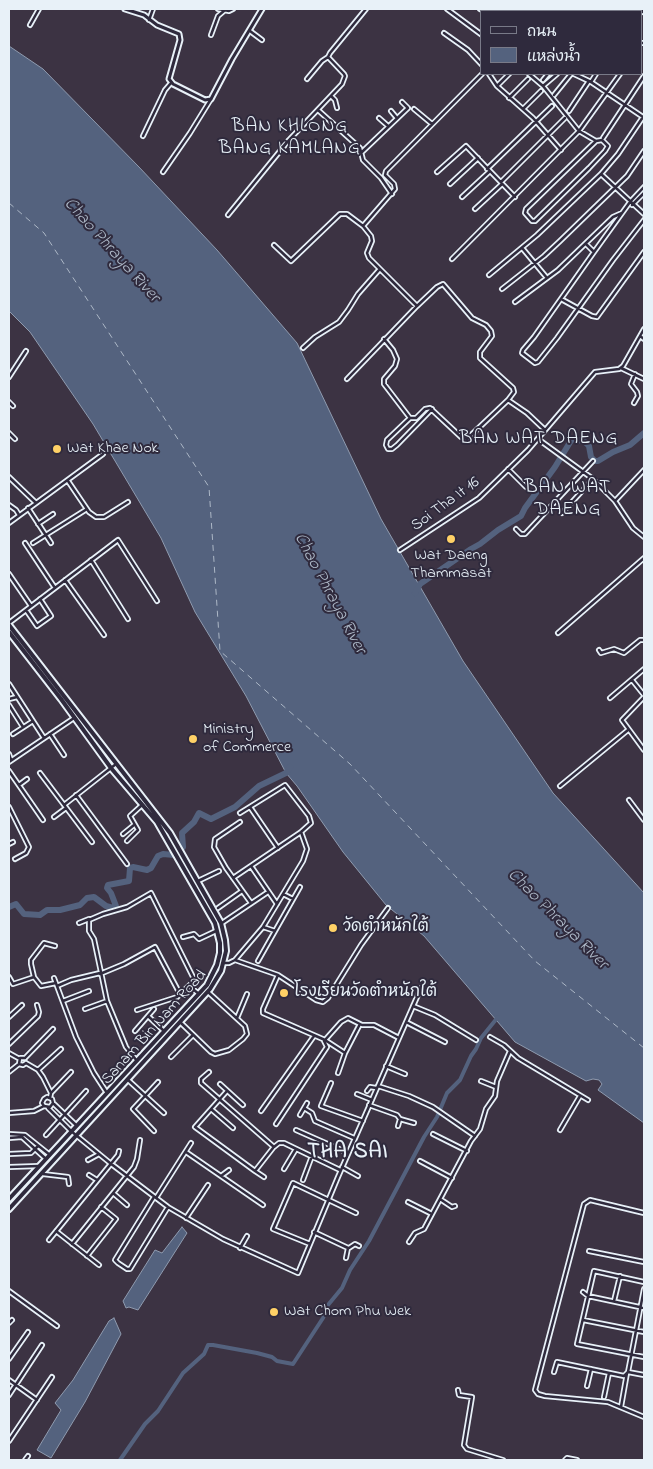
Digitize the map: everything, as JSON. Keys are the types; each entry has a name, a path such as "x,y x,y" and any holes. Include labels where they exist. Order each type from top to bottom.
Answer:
{"main road":[{"name":"Sanam Bin Nam Road","path":"9,624 163,823 215,922 218,930 220,954 207,985 9,1199"},
{"name":"Sanam Bin Nam Road","path":"9,632 111,768 157,822 176,850"},
{"name":"Sanam Bin Nam Road","path":"9,1209 217,979 224,963 226,940 221,923 181,859"},
{"path":"51,1162 50,1155 58,1156"}],"street":[{"path":"30,25 39,9"},
{"path":"125,9 144,15 160,27 177,32 180,36 169,77 171,83 202,100 210,99"},
{"path":"149,20 153,9"},
{"path":"218,9 233,9"},
{"path":"163,172 190,134 262,9"},
{"path":"307,79 322,61 328,57 366,9"},
{"path":"446,9 480,34"},
{"path":"211,35 218,16 225,10"},
{"path":"250,31 262,40"},
{"path":"444,33 468,50 480,63"},
{"path":"228,215 289,140 342,84 345,76 328,57"},
{"path":"363,226 392,194 395,186 385,173 481,75"},
{"path":"490,75 497,86 523,109 561,150"},
{"path":"497,86 507,75"},
{"path":"529,75 544,86 579,131 596,141 602,140 607,144 607,149 535,221 532,221 525,213 526,209 596,141"},
{"path":"543,80 547,75"},
{"path":"544,86 556,75"},
{"path":"554,95 571,75"},
{"path":"489,275 523,248 601,174 644,118 590,82 574,75"},
{"path":"569,111 595,75"},
{"path":"452,259 579,131 619,75"},
{"path":"603,138 644,76"},
{"path":"509,98 528,79"},
{"path":"143,136 165,90 171,83"},
{"path":"523,109 541,91"},
{"path":"331,96 336,100 337,108"},
{"path":"362,152 396,117 408,108 402,102"},
{"path":"462,197 552,106"},
{"path":"318,109 362,152 364,160 381,178 392,194"},
{"path":"414,109 432,124"},
{"path":"391,111 396,117"},
{"path":"379,118 388,126"},
{"path":"474,209 565,118"},
{"path":"438,172 465,146 515,197"},
{"path":"502,289 535,263 615,188 631,171 644,151"},
{"path":"450,184 478,158"},
{"path":"601,174 631,204 644,214"},
{"path":"631,204 644,186"},
{"path":"644,194 623,212 522,350 522,353 535,363 538,362 644,220"},
{"path":"515,302 558,270 613,217 623,212"},
{"path":"274,245 291,261 340,214 347,214 370,233 372,238 367,255 379,270 417,306"},
{"path":"586,244 594,252"},
{"path":"523,248 547,278"},
{"path":"561,298 597,317 644,252"},
{"path":"303,348 315,337 339,322 358,294 379,270"},
{"path":"347,379 417,306 437,287 444,285 472,318 488,327 491,331 492,336 480,352 480,358 513,388 514,392 467,439 461,437 432,409 426,408 416,418 410,418 388,440 386,445 388,449 392,449 432,409"},
{"path":"644,329 621,368 644,379"},
{"path":"640,336 644,339"},
{"path":"384,340 393,350 396,359 395,366 384,379 384,384 410,418"},
{"path":"9,377 26,351"},
{"name":"Soi Tha It 16","path":"400,550 475,501 538,439 595,372 621,368"},
{"path":"634,403 638,396 638,392 632,384 635,374"},
{"path":"508,400 527,413 545,430"},
{"path":"9,402 14,406"},
{"path":"9,433 16,439"},
{"path":"538,439 593,479 615,501 633,528 644,536"},
{"path":"9,523 104,454"},
{"path":"516,529 522,535 525,534 593,461"},
{"path":"508,469 526,488"},
{"path":"615,501 644,470"},
{"path":"9,477 36,503"},
{"path":"562,513 593,479"},
{"path":"68,481 87,509 96,517 104,517 128,502"},
{"path":"9,505 19,515"},
{"path":"28,508 51,543"},
{"path":"33,543 87,509"},
{"path":"38,524 53,514"},
{"path":"9,624 118,540 157,601"},
{"path":"25,543 55,588"},
{"path":"558,633 644,558"},
{"path":"91,560 128,619"},
{"path":"9,574 31,606"},
{"path":"65,580 104,635"},
{"path":"26,610 37,626 51,616 40,599"},
{"path":"599,650 602,653 614,649 624,653 640,640 644,640"},
{"path":"610,698 644,669"},
{"path":"632,680 644,696 622,719 644,750"},
{"path":"9,684 44,738"},
{"path":"9,699 18,697"},
{"path":"9,705 23,727"},
{"path":"9,754 10,761 74,718"},
{"path":"13,734 33,721"},
{"path":"560,786 628,730"},
{"path":"50,734 64,755"},
{"path":"54,817 76,796 116,764"},
{"path":"9,771 44,820"},
{"path":"40,773 92,842"},
{"path":"19,785 27,780"},
{"path":"233,878 311,824 311,820 287,785 284,785 240,813"},
{"path":"76,796 127,864"},
{"path":"629,800 644,820"},
{"path":"127,841 138,830 130,816 142,805"},
{"path":"9,806 29,847 26,853 14,859"},
{"path":"250,807 278,848"},
{"path":"240,822 215,839 213,844 233,878 251,903"},
{"path":"123,834 134,825"},
{"path":"224,963 235,960 263,927 278,904 306,854 306,845 301,832"},
{"path":"9,844 13,842"},
{"path":"251,866 278,904"},
{"path":"197,882 219,871"},
{"path":"258,961 300,887"},
{"path":"218,908 242,891"},
{"path":"221,923 268,892"},
{"path":"79,923 127,907 151,893 194,980 173,999 138,1010"},
{"path":"283,894 293,899"},
{"path":"235,960 278,975 318,1001 326,1001 361,945 388,908"},
{"path":"89,920 89,932 94,939 107,1001 126,1047 138,1061"},
{"path":"263,927 275,932"},
{"path":"183,937 194,934 198,939 218,930"},
{"path":"55,946 44,942 33,958 31,964 34,977 40,986 56,985 100,973 124,964 155,947 180,994"},
{"path":"278,975 263,1013 325,1040 345,1053"},
{"path":"9,978 13,984 34,977"},
{"path":"54,978 76,1037 94,1073 107,1093"},
{"path":"189,986 199,994"},
{"path":"44,1106 110,1164 168,1207 240,1248 298,1273 341,1169 421,988"},
{"path":"63,1001 89,991"},
{"path":"180,1022 211,1052 216,1054 229,1050 246,1036 248,1031 245,1026 208,991"},
{"path":"237,1018 247,994"},
{"path":"84,1009 107,1001"},
{"path":"9,1017 22,1005"},
{"path":"9,1044 38,1016 40,1012 37,1005"},
{"path":"413,1006 435,1015 476,1040"},
{"path":"135,1031 154,1009"},
{"path":"148,1016 164,1031"},
{"path":"325,1040 348,1018 360,1024 374,1025 398,1038"},
{"path":"406,1022 445,1042"},
{"path":"338,1073 345,1053 360,1024"},
{"path":"9,1053 19,1059 25,1058 53,1029"},
{"path":"171,1057 192,1035"},
{"path":"261,1111 314,1036"},
{"path":"490,1037 525,1062 588,1100"},
{"path":"276,1124 327,1047 325,1040"},
{"path":"38,1070 61,1049"},
{"path":"409,1242 415,1233 424,1229 481,1127 486,1109 495,1096 496,1087 510,1051"},
{"path":"25,1058 26,1063"},
{"path":"19,1059 19,1064"},
{"path":"9,1072 19,1064 23,1065 26,1063 38,1070 51,1093"},
{"path":"386,1066 405,1074"},
{"path":"71,1072 51,1093 50,1098 77,1126"},
{"path":"209,1072 201,1079 201,1082 274,1147"},
{"path":"127,1079 164,1113"},
{"path":"481,1081 496,1087"},
{"path":"154,1131 133,1110 158,1082"},
{"path":"331,1083 320,1106 362,1121"},
{"path":"220,1084 243,1105"},
{"path":"367,1091 370,1087 377,1087 422,1102 475,1136"},
{"path":"46,1135 86,1091"},
{"path":"226,1091 196,1127 264,1177"},
{"path":"357,1094 372,1100"},
{"path":"560,1130 580,1096"},
{"path":"44,1106 43,1099 50,1098"},
{"path":"48,1108 53,1103"},
{"path":"300,1114 307,1103"},
{"path":"369,1105 397,1115 400,1119 414,1124"},
{"path":"9,1113 34,1111 44,1106"},
{"path":"304,1108 312,1113 315,1121 355,1138"},
{"path":"211,1109 233,1128"},
{"path":"398,1126 400,1119"},
{"path":"296,1130 348,1153"},
{"path":"433,1134 466,1151"},
{"path":"9,1136 23,1136 50,1155"},
{"path":"23,1136 34,1149 50,1155"},
{"path":"72,1244 134,1167 140,1140"},
{"path":"255,1171 274,1147 282,1142 358,1176"},
{"path":"168,1207 130,1269 118,1263 115,1260 191,1143"},
{"path":"9,1154 29,1153 38,1146"},
{"path":"284,1169 296,1149"},
{"path":"49,1240 119,1151"},
{"path":"186,1152 263,1205"},
{"path":"88,1160 99,1154"},
{"path":"303,1180 312,1156"},
{"path":"420,1161 452,1178"},
{"path":"9,1166 39,1166"},
{"path":"221,1176 229,1170"},
{"path":"41,1173 68,1177 69,1184"},
{"path":"89,1175 97,1180"},
{"path":"310,1244 273,1229 293,1182 356,1213"},
{"path":"186,1218 208,1185"},
{"path":"113,1192 127,1205"},
{"path":"440,1199 452,1207 455,1206"},
{"path":"644,1213 590,1200 584,1204 535,1390 538,1394 545,1396 608,1402 644,1417"},
{"path":"408,1202 432,1214"},
{"path":"87,1256 116,1219 102,1207"},
{"path":"56,1231 99,1265"},
{"path":"314,1232 348,1248"},
{"path":"240,1248 247,1236"},
{"path":"346,1258 348,1248 355,1244 359,1246"},
{"path":"589,1251 644,1262"},
{"path":"644,1282 594,1271 578,1345 644,1357"},
{"path":"614,1301 620,1276"},
{"path":"621,1407 644,1289"},
{"path":"9,1291 57,1326"},
{"path":"583,1292 588,1296 642,1307"},
{"path":"9,1323 12,1320"},
{"path":"583,1320 644,1332"},
{"path":"9,1359 28,1332"},
{"path":"9,1395 42,1345"},
{"path":"554,1372 558,1362 624,1376 628,1373 644,1375"},
{"path":"587,1386 591,1369"},
{"path":"604,1398 609,1373"},
{"path":"9,1441 52,1377"},
{"path":"9,1380 37,1400"},
{"path":"458,1390 460,1395 472,1397 464,1445 467,1449 503,1460"},
{"path":"25,1460 28,1456"},
{"path":"565,1460 567,1458 577,1460"}],"water":[{"name":"Chao Phraya River","path":"9,46 43,69 139,167 217,250 297,343 381,519 463,661 553,793 644,893 644,1123 598,1090 602,1084 599,1080 586,1081 515,1042 424,936 386,905 343,852 286,773 246,696 195,612 161,538 93,424 30,332 9,311"},
{"path":"182,1227 187,1233 138,1310 126,1308 123,1301 155,1250 162,1253"},
{"path":"114,1318 121,1334 85,1402 51,1458 37,1450 61,1410 55,1403 73,1380 109,1321"}],"waterway":[{"path":"415,593 420,584 521,516 572,439 584,441 589,446 591,457 598,461 630,445 644,433"},
{"path":"9,907 16,904 24,914 40,915 47,910 60,910 80,905 87,898 94,897 106,906 113,908 116,906 107,888 108,885 129,881 130,868 147,870 151,868 158,856 177,854 183,847 182,833 194,822 199,813 211,819 235,807 259,786 286,773 290,767"},
{"path":"120,1460 145,1424 158,1411 183,1373 204,1354 208,1345 257,1353 272,1357 277,1361 293,1364 323,1318 328,1305 342,1288 350,1270 369,1241 424,1137 437,1117 447,1093 460,1080 481,1038 498,1017"}],"ferry route":[{"path":"9,203 44,233 209,487 220,651 350,764 535,961 644,1048"}],"place":[{"name":"Wat Khae Nok","path":"57,449"},
{"name":"Wat Daeng Thammasat","path":"451,539"},
{"name":"Ministry of Commerce","path":"193,739"},
{"name":"วัดตำหนักใต้","path":"333,928"},
{"name":"โรงเรียนวัดตำหนักใต้","path":"284,993"},
{"name":"Wat Chom Phu Wek","path":"274,1312"}],"district":[{"name":"BAN KHLONG BANG KAMLANG","path":"290,139"},
{"name":"BAN WAT DAENG","path":"539,440"},
{"name":"BAN WAT DAENG","path":"568,500"},
{"name":"THA SAI","path":"348,1154"}]}
